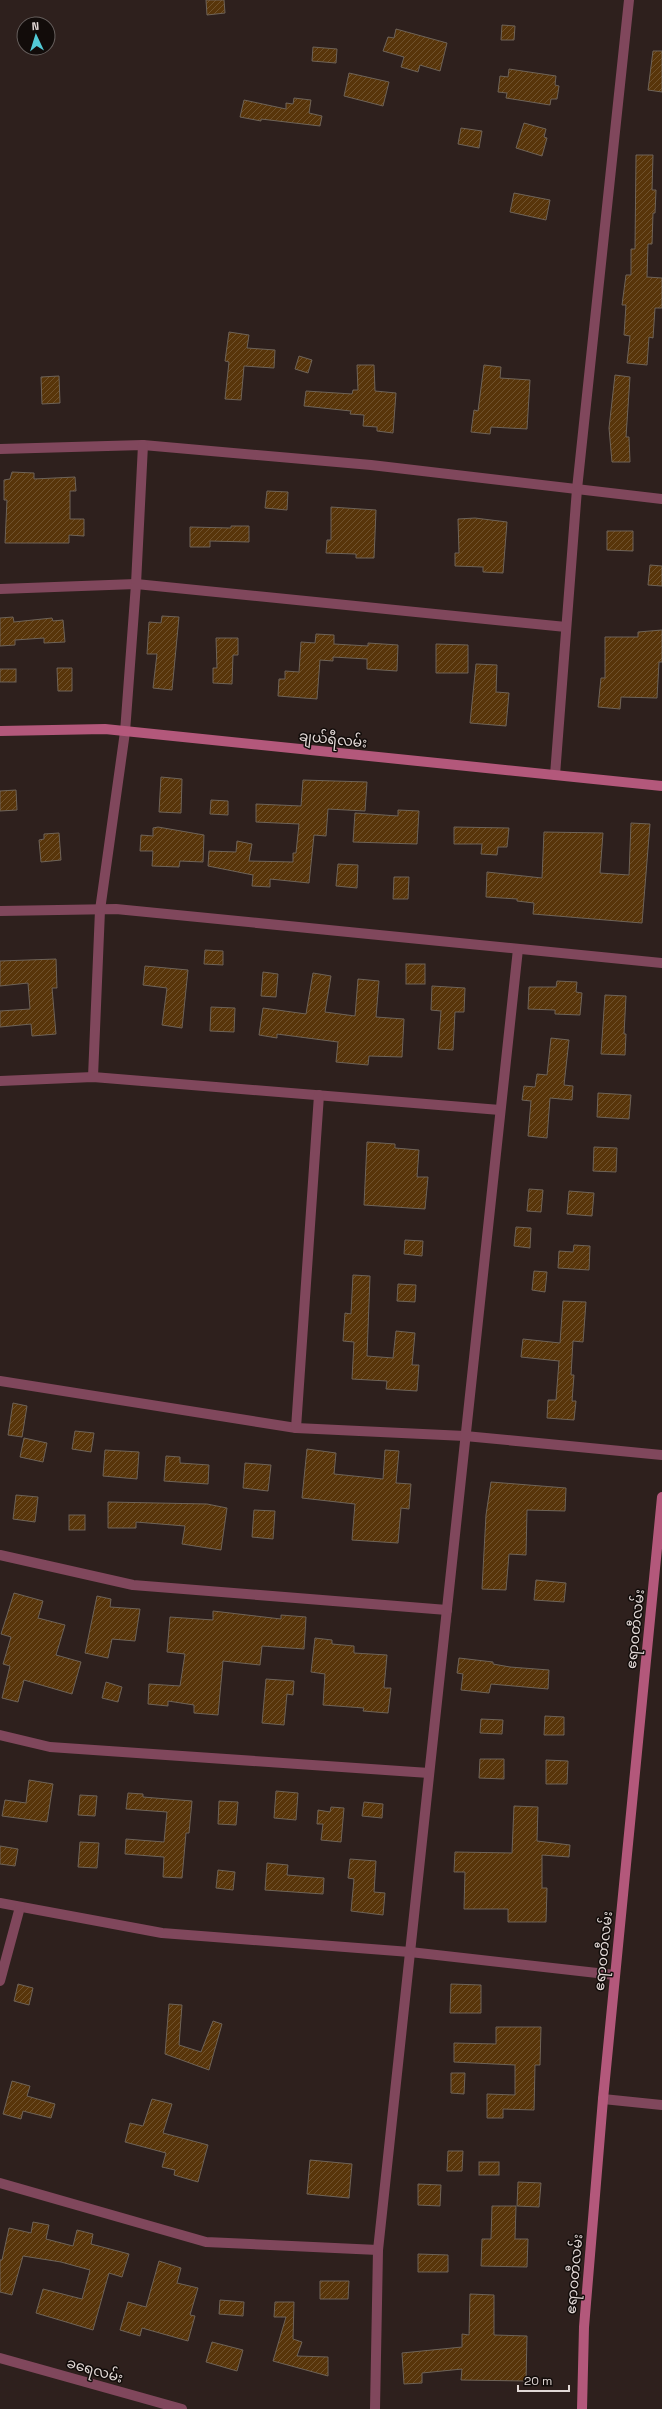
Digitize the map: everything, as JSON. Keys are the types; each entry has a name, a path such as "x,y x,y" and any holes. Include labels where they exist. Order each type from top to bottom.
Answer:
{"street":[{"path":"555,775 577,489 629,0"},
{"path":"93,1077 100,910 125,732 136,584 143,445"},
{"path":"0,449 143,445 371,465 662,499"},
{"path":"0,589 136,584 566,627"},
{"name":"ချယ်ရီလမ်း","path":"0,731 105,729 662,786"},
{"path":"0,911 116,909 662,963"},
{"path":"375,2409 378,2250 518,949"},
{"path":"0,1081 93,1077 500,1110"},
{"path":"296,1428 319,1095"},
{"path":"0,1383 296,1428 465,1436 662,1455"},
{"name":"ဧရာဝတီလမ်း","path":"582,2409 584,2327 603,2099 662,1497"},
{"path":"0,1555 133,1585 447,1610"},
{"path":"0,1735 50,1747 429,1773"},
{"path":"0,1904 162,1933 410,1952 615,1975"},
{"path":"0,1981 20,1907"},
{"path":"603,2099 662,2106"},
{"path":"0,2183 206,2242 378,2250"},
{"name":"ခရေလမ်း","path":"0,2358 182,2409"}],"building":[{"path":"206,0 224,0 225,13 207,15"},
{"path":"502,25 515,26 514,40 501,40"},
{"path":"396,29 447,43 440,71 420,65 418,72 401,67 404,57 383,51 388,37 394,38"},
{"path":"313,47 337,49 336,63 312,61"},
{"path":"653,51 662,51 662,92 648,90"},
{"path":"509,69 556,76 555,85 559,86 557,99 551,99 550,105 506,98 507,93 498,92 500,76 508,77"},
{"path":"349,73 389,82 383,106 344,96"},
{"path":"294,98 311,100 309,113 322,116 320,126 261,119 261,121 240,117 244,100 286,109 286,103 293,104"},
{"path":"524,123 546,129 544,137 547,138 542,156 516,148"},
{"path":"461,128 482,131 479,148 458,144"},
{"path":"636,155 653,155 652,190 656,190 655,213 653,213 652,244 648,244 647,277 662,278 662,308 655,308 653,338 649,337 647,365 627,363 630,336 624,335 626,305 622,305 626,275 631,275 631,249 635,249"},
{"path":"514,193 550,200 546,220 510,212"},
{"path":"229,332 249,335 247,348 275,350 274,368 244,366 241,400 225,399 229,362 225,361"},
{"path":"299,356 312,360 308,373 295,369"},
{"path":"357,365 374,365 375,391 396,393 393,433 377,431 377,427 363,426 364,415 350,414 351,411 304,406 306,391 352,394 353,390 358,390"},
{"path":"484,365 501,367 500,378 530,380 527,429 491,427 490,434 471,432 474,410 478,411"},
{"path":"615,375 630,377 626,437 629,437 630,462 612,462 609,428"},
{"path":"59,376 60,403 42,404 41,377"},
{"path":"12,472 34,473 34,479 75,477 76,491 70,491 70,519 84,519 84,536 69,535 69,543 5,543 7,500 4,500 4,480 10,479"},
{"path":"267,491 288,492 287,510 265,508"},
{"path":"331,507 376,510 374,558 356,558 356,554 326,553 327,540 331,540"},
{"path":"475,518 507,522 503,573 483,572 483,567 455,566 455,553 459,553 458,519"},
{"path":"231,526 249,526 249,542 210,541 210,547 190,547 190,527 231,528"},
{"path":"607,531 633,531 633,551 607,550"},
{"path":"650,565 662,566 662,586 648,585"},
{"path":"162,616 179,617 172,690 153,688 157,654 147,654 149,622 161,623"},
{"path":"13,617 14,622 52,618 53,621 63,620 65,642 44,643 44,638 15,640 15,645 0,646 0,618"},
{"path":"662,630 662,662 659,662 657,698 621,697 620,709 598,707 601,678 605,678 605,637 638,637 638,632"},
{"path":"316,634 334,635 334,644 368,646 368,643 398,645 397,671 367,669 367,659 333,657 333,661 320,660 317,699 278,696 279,679 285,679 285,671 299,672 301,642 315,643"},
{"path":"216,638 238,638 238,655 233,655 232,684 213,683 213,668 217,668"},
{"path":"436,644 468,645 468,673 436,673"},
{"path":"476,664 497,665 496,692 509,693 506,726 470,723"},
{"path":"57,668 72,668 72,691 58,691"},
{"path":"0,669 16,669 16,682 0,682"},
{"path":"161,777 182,779 181,813 159,812"},
{"path":"303,780 367,782 365,811 328,809 326,836 314,835 309,883 270,879 270,887 252,886 253,875 208,866 209,851 236,852 237,841 252,844 249,861 293,862 293,853 296,853 299,824 256,822 256,804 301,806"},
{"path":"16,790 17,810 0,811 0,791"},
{"path":"211,800 228,801 228,815 210,814"},
{"path":"398,810 419,811 417,844 353,842 355,813 398,816"},
{"path":"631,823 650,824 642,923 533,914 534,903 517,901 517,899 486,897 487,872 542,878 544,832 603,833 600,873 629,875"},
{"path":"158,827 204,835 203,862 180,861 179,867 152,866 153,851 140,851 141,835 153,836 153,828"},
{"path":"454,827 509,828 507,847 498,847 497,855 481,854 482,844 454,844"},
{"path":"59,833 61,860 41,862 39,840 44,839 44,834"},
{"path":"338,864 358,865 357,888 336,886"},
{"path":"394,877 409,877 408,899 393,899"},
{"path":"205,950 223,951 223,965 204,964"},
{"path":"56,959 57,988 52,988 56,1034 32,1036 31,1024 0,1027 0,1011 30,1009 28,983 0,986 0,961"},
{"path":"406,964 425,964 425,984 406,984"},
{"path":"145,966 188,970 182,1028 162,1025 167,988 143,985"},
{"path":"263,972 278,974 276,997 261,996"},
{"path":"313,973 331,976 325,1012 355,1016 358,979 379,981 376,1017 404,1019 402,1057 369,1056 368,1065 336,1062 338,1042 277,1034 277,1038 259,1035 263,1008 306,1014"},
{"path":"557,981 577,982 576,992 582,993 580,1015 555,1014 555,1010 528,1009 529,987 556,987"},
{"path":"432,986 465,988 464,1012 455,1012 453,1050 438,1049 441,1011 431,1010"},
{"path":"605,995 626,996 624,1034 626,1034 625,1055 601,1054"},
{"path":"211,1007 235,1008 234,1032 210,1031"},
{"path":"551,1038 569,1040 564,1085 573,1086 572,1100 550,1098 547,1138 528,1136 531,1101 522,1100 524,1086 535,1087 537,1074 547,1075"},
{"path":"598,1093 631,1095 629,1119 597,1117"},
{"path":"367,1142 395,1144 395,1148 419,1150 417,1177 428,1177 425,1209 364,1205"},
{"path":"594,1147 617,1148 616,1172 593,1171"},
{"path":"529,1189 543,1190 541,1212 527,1211"},
{"path":"569,1191 594,1193 592,1216 567,1214"},
{"path":"516,1227 531,1228 530,1248 514,1246"},
{"path":"405,1240 423,1241 422,1256 404,1254"},
{"path":"574,1245 590,1246 589,1270 558,1268 559,1251 573,1252"},
{"path":"534,1271 547,1272 545,1292 532,1290"},
{"path":"353,1275 370,1276 367,1356 393,1358 396,1331 415,1333 412,1365 419,1365 417,1391 386,1389 387,1381 352,1379 354,1342 343,1341 345,1313 351,1314"},
{"path":"398,1284 416,1285 415,1302 397,1301"},
{"path":"563,1301 586,1302 583,1342 573,1341 571,1375 574,1375 572,1401 576,1401 574,1420 547,1418 548,1400 556,1400 559,1361 521,1357 523,1339 560,1343"},
{"path":"13,1403 27,1406 22,1437 8,1435"},
{"path":"75,1431 94,1433 91,1452 72,1449"},
{"path":"24,1438 47,1443 43,1462 20,1457"},
{"path":"307,1449 336,1453 334,1474 383,1479 385,1450 399,1451 396,1483 411,1484 409,1509 401,1508 398,1543 352,1540 355,1504 302,1498"},
{"path":"105,1450 139,1452 137,1479 103,1476"},
{"path":"166,1456 180,1457 180,1463 209,1465 208,1484 164,1481"},
{"path":"245,1463 271,1465 268,1491 243,1488"},
{"path":"491,1482 566,1488 565,1511 527,1510 526,1555 509,1554 506,1590 482,1589 486,1515"},
{"path":"16,1495 38,1497 35,1522 13,1519"},
{"path":"108,1502 207,1504 227,1508 221,1550 182,1544 185,1526 136,1522 136,1528 108,1528"},
{"path":"254,1510 275,1511 273,1539 252,1537"},
{"path":"69,1515 85,1515 85,1530 69,1530"},
{"path":"536,1580 566,1583 564,1602 534,1600"},
{"path":"14,1593 43,1601 38,1618 65,1625 56,1655 81,1662 72,1694 24,1680 18,1702 2,1698 10,1666 3,1664 11,1637 1,1634"},
{"path":"97,1596 111,1599 110,1607 140,1609 135,1641 112,1639 108,1658 85,1653"},
{"path":"213,1611 281,1619 281,1615 306,1617 304,1649 262,1646 260,1665 223,1661 218,1715 194,1713 194,1705 168,1701 168,1706 148,1704 149,1684 180,1686 185,1654 167,1652 170,1617 213,1620"},
{"path":"315,1638 332,1640 332,1644 354,1646 354,1653 387,1655 384,1688 391,1688 388,1713 363,1711 364,1708 323,1705 325,1674 311,1672"},
{"path":"459,1658 493,1662 493,1664 510,1667 549,1670 548,1689 491,1684 489,1693 461,1690 463,1674 457,1673"},
{"path":"266,1679 294,1681 293,1695 287,1694 284,1725 262,1723"},
{"path":"106,1682 122,1687 118,1702 102,1698"},
{"path":"545,1716 564,1717 564,1735 544,1735"},
{"path":"481,1719 503,1720 502,1734 480,1733"},
{"path":"480,1759 504,1759 504,1779 479,1778"},
{"path":"546,1760 568,1761 567,1784 546,1784"},
{"path":"29,1780 53,1784 47,1822 2,1816 5,1800 26,1803"},
{"path":"276,1791 298,1793 296,1820 274,1818"},
{"path":"128,1793 143,1794 143,1797 192,1801 189,1833 186,1833 182,1878 163,1877 164,1857 125,1854 126,1839 164,1842 167,1812 126,1809"},
{"path":"80,1795 97,1796 95,1816 78,1815"},
{"path":"219,1801 238,1802 236,1825 218,1824"},
{"path":"364,1802 383,1804 382,1818 362,1816"},
{"path":"514,1806 538,1807 537,1841 570,1845 569,1857 542,1855 542,1888 547,1888 546,1922 508,1922 508,1909 464,1909 465,1872 454,1872 455,1852 512,1853"},
{"path":"331,1807 344,1808 341,1842 321,1840 323,1824 317,1824 318,1810 330,1812"},
{"path":"80,1842 99,1843 97,1868 78,1867"},
{"path":"0,1846 18,1849 15,1866 0,1864"},
{"path":"350,1859 376,1861 374,1892 385,1893 383,1915 351,1911 354,1879 348,1878"},
{"path":"267,1863 288,1865 287,1875 324,1878 323,1894 265,1890"},
{"path":"218,1870 235,1872 233,1890 216,1888"},
{"path":"18,1984 33,1988 29,2005 14,2001"},
{"path":"451,1984 481,1985 481,2013 450,2013"},
{"path":"169,2004 182,2005 179,2045 201,2052 213,2021 222,2024 209,2070 165,2054"},
{"path":"496,2027 541,2027 540,2065 535,2065 534,2110 503,2109 503,2118 487,2118 487,2094 515,2095 515,2065 454,2062 454,2043 496,2044"},
{"path":"451,2073 465,2073 464,2094 451,2093"},
{"path":"12,2081 30,2086 27,2096 55,2104 51,2118 23,2111 21,2119 3,2114"},
{"path":"152,2099 172,2104 163,2133 208,2145 198,2182 174,2175 175,2170 162,2167 166,2153 125,2142 130,2123 143,2126"},
{"path":"448,2151 463,2151 462,2171 447,2171"},
{"path":"310,2160 352,2164 349,2198 307,2194"},
{"path":"479,2162 499,2162 499,2175 479,2175"},
{"path":"518,2182 541,2183 539,2207 517,2206"},
{"path":"418,2184 441,2185 440,2206 418,2205"},
{"path":"492,2206 516,2206 515,2239 528,2239 527,2267 481,2266 482,2239 491,2239"},
{"path":"33,2222 49,2225 46,2239 73,2246 77,2230 93,2234 91,2244 129,2254 122,2277 109,2273 93,2330 36,2313 43,2289 82,2299 90,2270 61,2262 23,2256 12,2295 0,2292 0,2260 2,2260 9,2228 31,2233"},
{"path":"418,2254 448,2255 448,2272 418,2272"},
{"path":"159,2261 181,2268 177,2283 198,2288 190,2315 195,2316 188,2341 142,2328 140,2336 120,2330 128,2302 146,2307"},
{"path":"320,2281 349,2281 348,2299 320,2299"},
{"path":"470,2294 494,2295 494,2335 527,2336 526,2381 461,2380 462,2369 422,2373 422,2383 404,2384 402,2353 462,2347 462,2334 469,2335"},
{"path":"220,2300 244,2302 243,2316 219,2314"},
{"path":"275,2302 294,2302 293,2339 302,2342 297,2356 328,2357 328,2376 273,2361 286,2317 274,2317"},
{"path":"212,2342 243,2350 237,2371 206,2362"}]}
